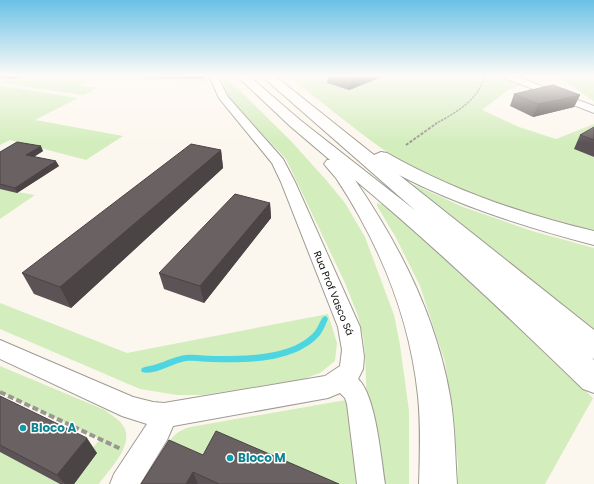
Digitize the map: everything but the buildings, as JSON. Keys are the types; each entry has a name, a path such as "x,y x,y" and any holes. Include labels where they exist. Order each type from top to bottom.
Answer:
{"highway":[{"path":"276,99 305,118 442,188 487,206 594,238"},
{"path":"288,99 305,118 412,218 563,334 594,347"},
{"path":"305,118 375,223 400,272 422,340 432,384 437,436 438,484"},
{"path":"563,334 594,379"}],"street":[{"name":"Rua Prof Vasco Sá","path":"224,99 278,162 342,309 353,344 350,372 342,380"},
{"path":"565,99 594,110"},
{"path":"0,349 131,408 152,414 164,415 328,387 342,380 355,392 359,404 371,484"},
{"path":"124,484 158,431 164,415"}],"path":[{"path":"406,145 426,130 455,113 470,99"},
{"path":"0,392 123,450"}],"green space":[{"path":"0,99 77,99 35,120 123,136 86,160 10,140 0,145"},
{"path":"231,99 248,99 290,140 345,203 365,237 394,315 400,345 409,411 409,484 376,484 367,409 365,354 363,336 358,316 345,283 286,159"},
{"path":"317,99 497,99 482,110 519,127 556,139 594,124 594,140 574,149 594,157 594,230 513,208 458,189 407,165 360,132"},
{"path":"408,182 463,207 532,231 594,248 594,332"},
{"path":"0,189 35,195 0,219"},
{"path":"377,203 383,205 464,275 593,398 545,484 458,484 458,463 445,362 420,286 395,236 377,206"},
{"path":"0,303 127,353 328,314 337,343 335,361 320,373 303,379 203,395 177,395 140,389 0,329"},
{"path":"0,366 105,410 122,424 126,434 126,442 119,457 99,484 74,484 97,454 91,450 100,439 0,392"},
{"path":"346,400 364,484 306,484 208,469 161,453 170,440 180,431 190,427"},
{"path":"0,452 60,484 0,484"}],"waterway":[{"path":"145,370 150,370 176,360 186,358 244,359 278,354 307,342 318,332 325,319"}],"place":[{"name":"Bloco A","path":"23,428"},
{"name":"Bloco M","path":"230,458"}]}
